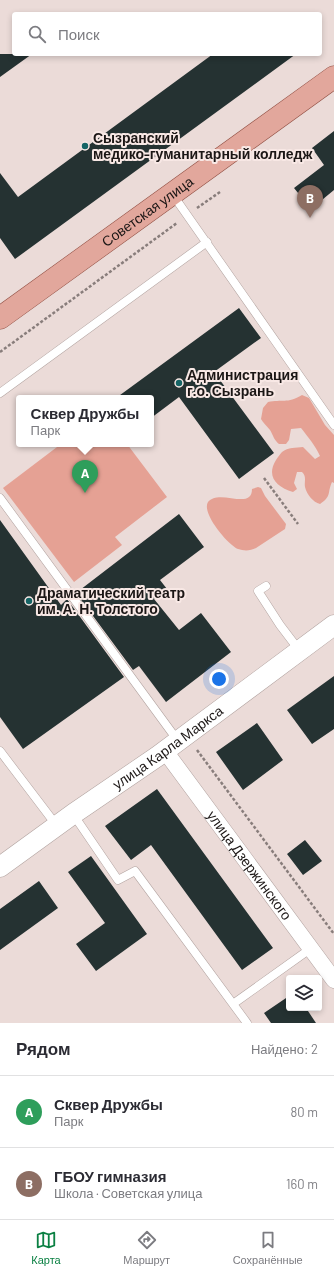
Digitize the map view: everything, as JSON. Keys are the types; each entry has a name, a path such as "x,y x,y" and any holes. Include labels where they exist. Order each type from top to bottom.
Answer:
{"main road":[{"name":"Советская улица","path":"0,318 334,77"}],"street":[{"name":"улица Карла Маркса","path":"0,867 176,742 334,625"},
{"name":"улица Дзержинского","path":"176,742 310,949 334,980"}],"lane":[{"path":"172,194 334,425"},
{"path":"0,393 207,242"},
{"path":"0,498 176,742"},
{"path":"266,586 258,591 280,625 299,650"},
{"path":"0,751 57,826"},
{"path":"73,814 118,880 135,871 247,1023"},
{"path":"233,1004 310,949"}],"path":[{"path":"0,352 220,192"},
{"path":"264,478 298,524"},
{"path":"176,742 334,934"}],"shaded area":[{"path":"302,395 309,398 325,425 334,435 334,483 332,482 326,499 320,504 313,500 307,493 305,487 305,477 302,472 297,472 294,483 297,489 293,492 282,487 274,480 272,471 276,460 284,450 289,448 303,447 315,459 320,456 314,445 301,428 291,429 289,440 286,444 279,444 261,419 263,408 268,402 288,400"},
{"path":"57,447 129,447 167,497 115,537 122,545 74,582 3,488"},
{"path":"258,487 261,488 265,496 286,524 285,529 254,549 238,549 228,542 212,521 208,513 208,502 213,498 220,497 241,499 247,498 251,495 252,489"}],"building":[{"path":"0,54 29,56 0,77"},
{"path":"210,56 293,56 15,259 0,238 0,173 18,197"},
{"path":"334,131 334,190 311,209 294,188 324,165 312,148"},
{"name":"Администрация г.о. Сызрань","path":"239,308 261,338 214,372 274,453 239,479 179,397 154,416 154,395 120,395"},
{"path":"179,514 204,547 160,580 167,589 154,599 179,630 201,613 231,652 166,702 139,666 133,670 76,593"},
{"name":"Драматический театр им. А. Н. Толстого","path":"0,520 61,605 67,599 124,677 23,749 0,717"},
{"path":"334,676 334,729 312,744 287,710"},
{"path":"257,723 283,760 243,790 216,752"},
{"path":"157,789 273,948 242,970 151,845 131,860 105,826"},
{"path":"305,840 322,861 303,875 287,854"},
{"path":"91,856 147,934 96,971 76,944 105,923 68,872"},
{"path":"39,881 58,908 0,950 0,909"},
{"path":"286,998 286,1011 308,1011 316,1023 271,1023 264,1013"}],"place":[{"name":"Сызранский медико-гуманитарный колледж","path":"85,146"},
{"name":"ГБОУ гимназия","path":"310,218"},
{"name":"Администрация г.о. Сызрань","path":"179,383"},
{"name":"Сквер Дружбы","path":"85,493"},
{"name":"Драматический театр им. А. Н. Толстого","path":"29,601"}]}
